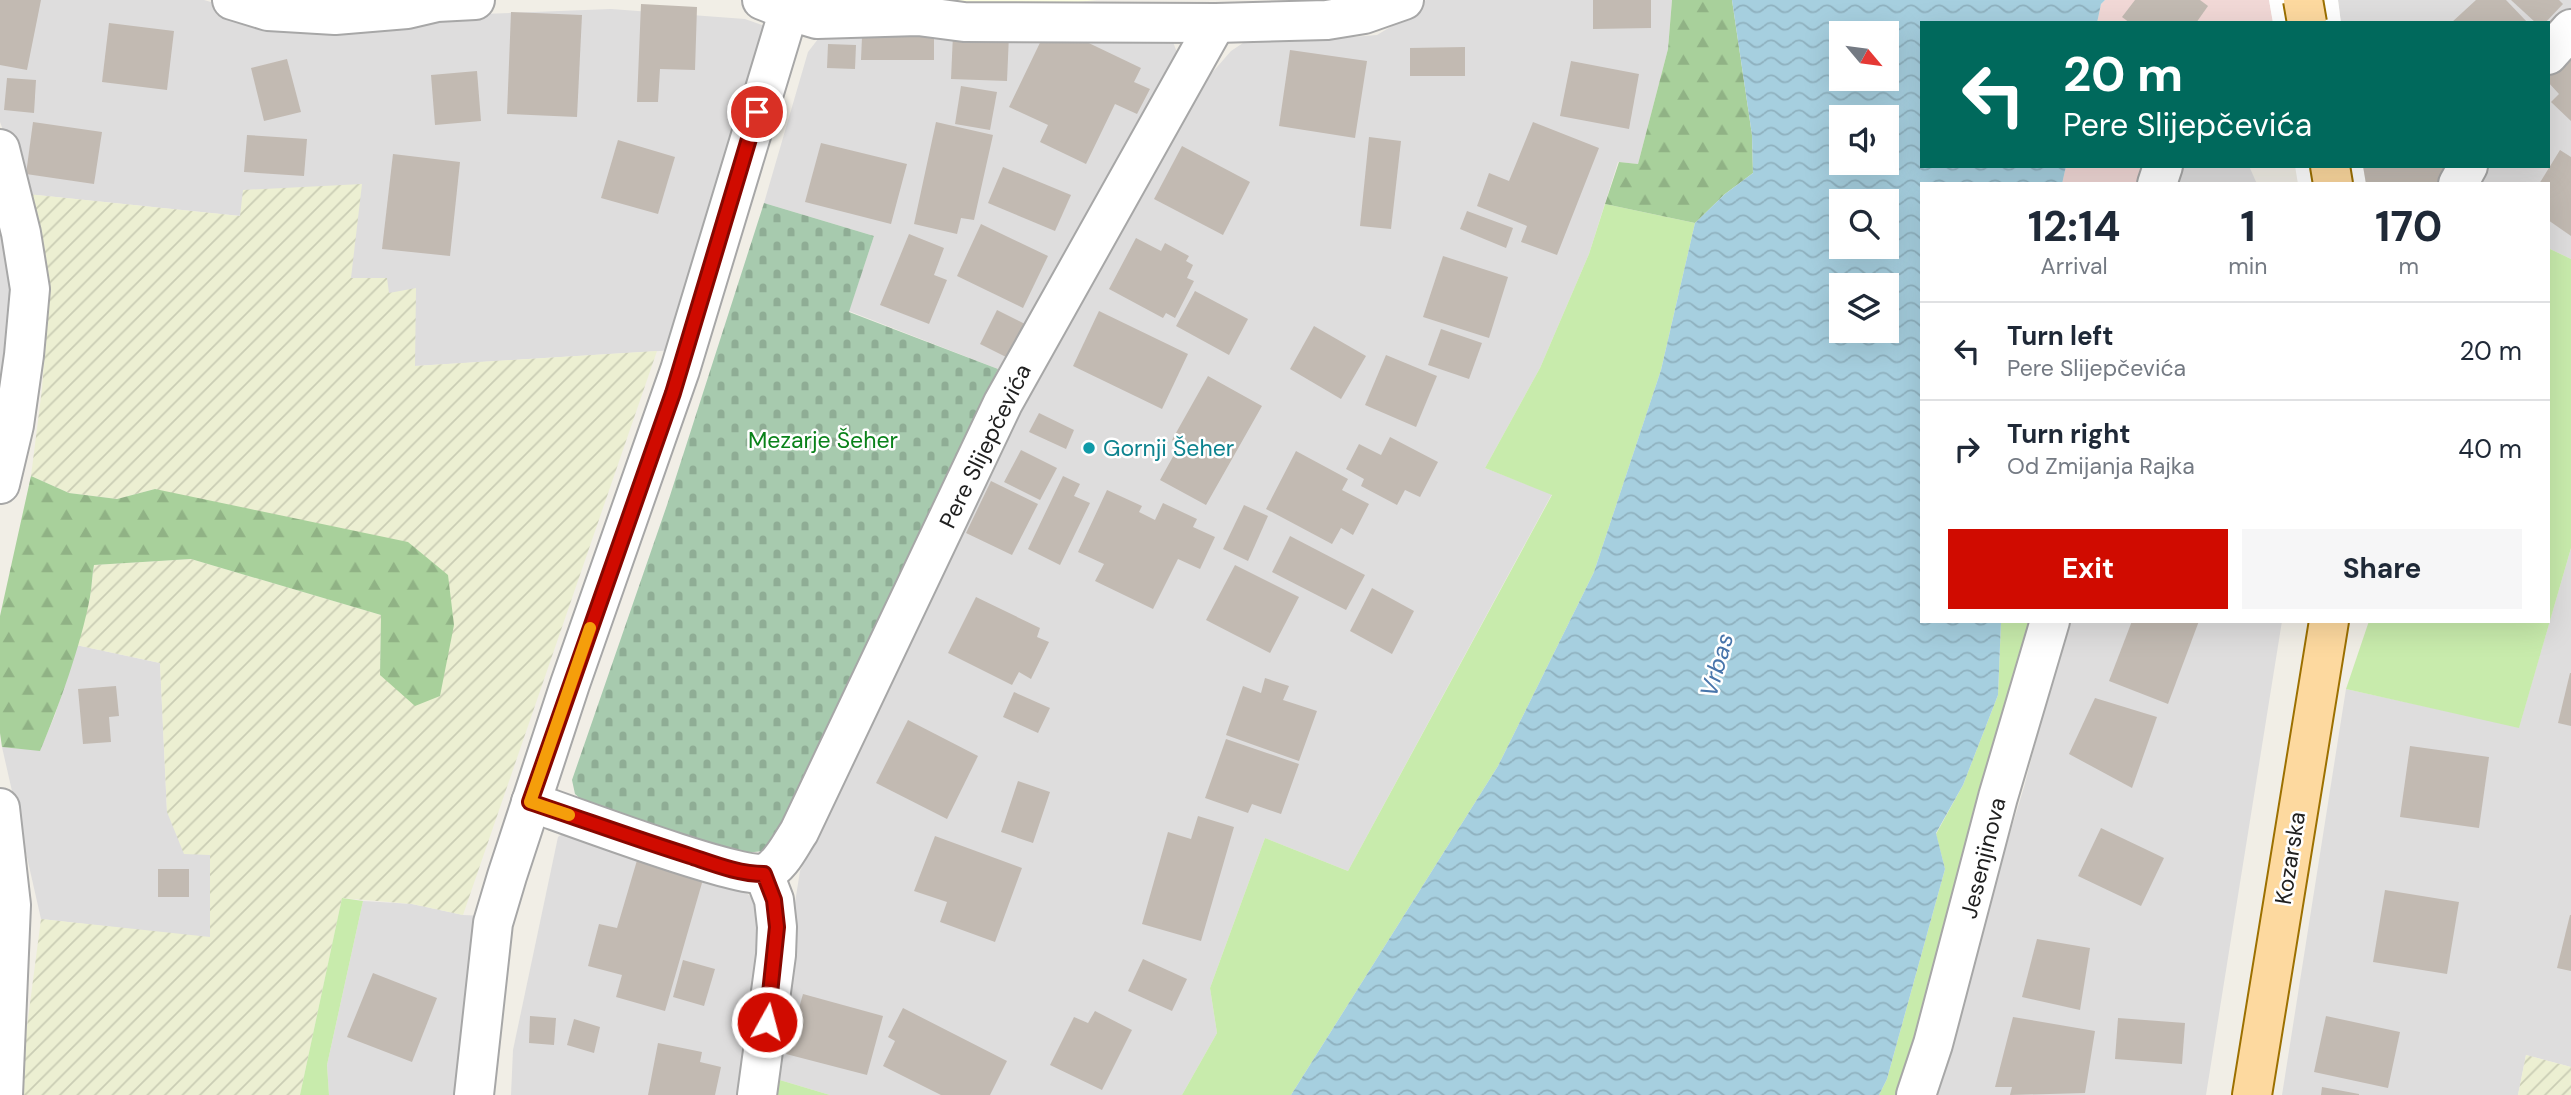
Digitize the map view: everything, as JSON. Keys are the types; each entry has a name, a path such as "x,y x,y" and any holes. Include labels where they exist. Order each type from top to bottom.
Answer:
{"main road":[{"path":"2303,0 2307,21"},
{"name":"Kozarska","path":"2252,1095 2329,623"}],"street":[{"path":"232,0 268,11 335,15 407,9 437,1 475,0"},
{"path":"474,1095 493,923 530,802 680,370 773,59 781,4 817,19 918,16 964,22 1216,23 1327,20 1364,14 1404,0"},
{"name":"Pere Slijepčevića","path":"764,874 775,865 799,832 1003,403 1216,23"},
{"path":"2550,53 2571,29"},
{"path":"0,149 18,220 30,289 14,425 0,484"},
{"name":"Jesenjinova","path":"1916,1095 1933,1044 1998,797 2049,623"},
{"path":"530,802 640,841 734,870 764,874 774,900 777,927 757,1095"},
{"path":"0,808 10,905 3,1095"}],"shaded area":[{"path":"0,0 204,0 231,8 455,15 611,9 745,19 773,29 676,350 415,366 388,293 351,278 240,216 27,194 0,122"},
{"path":"905,0 1097,0 1020,8"},
{"path":"1426,0 1672,0 1668,49 1638,164 1618,162 1589,254 1540,368 1485,468 1552,494 1348,871 1265,838 1210,988 1217,1033 1182,1095 830,1095 773,1078 800,871 1011,417 1204,82 1231,51 1249,39 1270,36 1377,35"},
{"path":"2105,0 2269,0 2273,21 2097,21 2101,4"},
{"path":"2338,0 2571,0 2571,14 2550,41 2550,21 2341,21"},
{"path":"1158,33 1173,42 1178,55 998,369 849,311 874,236 764,203 808,52 818,39 834,35"},
{"path":"2571,37 2571,259 2550,249 2550,182 2472,182 2478,168 2550,168 2550,62"},
{"path":"2066,168 2155,168 2150,182 2062,182"},
{"path":"2179,168 2250,168 2256,182 2173,182"},
{"path":"362,184 351,278 387,278 389,293 416,288 415,366 657,351 463,915 412,904 342,898 300,1095 18,1095 41,919 210,937 210,855 184,854 167,812 160,663 76,645 90,598 94,565 191,559 381,615 380,675 454,625 155,489 117,499 69,493 31,476 42,389 49,286 44,246 27,194 240,216 243,190"},
{"path":"0,216 14,298 0,406"},
{"path":"2571,548 2571,1067 2526,1055 2518,1095 2282,1095 2346,689 2519,727"},
{"path":"2066,623 2282,623 2206,1095 1930,1095 2024,787"},
{"path":"76,645 160,663 167,812 210,855 210,938 41,919 2,747 40,750 55,715"},
{"path":"568,830 733,882 750,896 758,908 763,936 743,1095 511,1095 513,1050 558,837"},
{"path":"363,901 412,904 463,915 486,916 461,1095 329,1095 327,1065"},
{"path":"2526,1055 2571,1067 2571,1095 2518,1095"}],"green space":[{"path":"1672,0 1732,0 1752,135 1753,173 1725,194 1695,223 1605,204 1619,162 1638,164 1668,49"},
{"name":"Mezarje Šeher","path":"764,203 874,236 849,312 998,369 784,820 763,851 737,854 591,808 575,794 572,780 667,505"},
{"path":"1605,204 1695,223 1661,370 1594,572 1498,766 1291,1095 1182,1095 1217,1033 1210,988 1265,838 1348,871 1552,495 1485,468 1540,368 1589,254"},
{"path":"2550,249 2571,259 2571,548 2550,621"},
{"path":"31,476 69,493 117,499 155,489 408,542 448,575 454,625 440,696 415,706 380,675 381,615 191,559 94,565 81,635 40,751 2,747 0,616"},
{"path":"2001,623 2034,623 1900,1095 1879,1095 1887,1079 1945,869 1936,834 1963,785 1998,695"},
{"path":"2368,623 2549,623 2519,728 2346,689"},
{"path":"342,898 363,901 327,1065 329,1095 300,1095"},
{"path":"773,1078 830,1095 772,1095"}],"water":[{"name":"Vrbas","path":"1732,0 2105,0 2101,4 2097,21 1920,21 1920,168 2066,168 2062,182 1920,182 1920,623 2001,623 1998,695 1963,785 1936,833 1945,869 1887,1079 1879,1095 1291,1095 1498,766 1594,572 1661,370 1695,223 1725,194 1753,173 1752,135"}],"pier":[{"path":"2269,0 2338,0 2341,21 2273,21"},
{"path":"2295,168 2363,168 2366,182 2298,182"}],"building":[{"path":"0,0 41,0 27,70 0,65"},
{"path":"1593,0 1651,0 1651,28 1593,29"},
{"path":"2135,0 2200,0 2208,6 2197,21 2127,21 2122,17"},
{"path":"2476,0 2506,0 2526,21 2453,21"},
{"path":"2511,0 2559,0 2563,4 2547,21 2534,21"},
{"path":"641,4 697,7 695,70 660,69 658,102 637,102"},
{"path":"511,12 582,15 577,117 507,114"},
{"path":"109,23 174,31 167,90 102,82"},
{"path":"1049,24 1141,68 1134,82 1150,89 1137,114 1115,104 1086,164 1040,142 1048,125 1009,107"},
{"path":"953,34 1009,35 1007,81 951,79"},
{"path":"862,37 934,37 934,60 861,60"},
{"path":"2571,41 2571,121 2551,102 2559,94 2550,84 2550,62"},
{"path":"828,44 856,45 855,69 827,68"},
{"path":"1465,47 1465,76 1410,76 1410,48"},
{"path":"1290,50 1367,61 1355,138 1279,126"},
{"path":"287,59 301,112 264,121 251,68"},
{"path":"1571,61 1639,74 1629,129 1560,116"},
{"path":"477,71 481,121 435,125 431,75"},
{"path":"7,78 36,80 34,113 4,110"},
{"path":"961,86 997,92 990,130 955,124"},
{"path":"33,122 102,132 94,184 26,174"},
{"path":"936,122 993,135 974,220 961,218 957,234 914,224"},
{"path":"1533,122 1599,148 1557,255 1521,242 1527,226 1477,206 1489,173 1509,181"},
{"path":"247,135 307,139 304,176 244,172"},
{"path":"1369,137 1401,141 1391,229 1360,226"},
{"path":"618,140 675,157 658,214 601,198"},
{"path":"821,143 907,164 891,224 805,202"},
{"path":"1182,146 1250,182 1223,235 1154,199"},
{"path":"2560,150 2571,157 2571,236 2550,221 2550,182 2540,182"},
{"path":"393,154 460,162 450,256 382,249"},
{"path":"1003,167 1071,195 1055,231 988,203"},
{"path":"2363,168 2455,168 2447,182 2366,182"},
{"path":"1467,211 1513,228 1506,248 1460,229"},
{"path":"981,224 1048,256 1023,308 957,276"},
{"path":"909,234 944,248 934,275 947,280 929,324 880,305"},
{"path":"1136,238 1161,251 1165,243 1189,256 1186,261 1193,265 1187,278 1194,281 1175,318 1166,313 1163,318 1109,289"},
{"path":"1443,256 1508,277 1489,338 1423,317"},
{"path":"1195,291 1248,319 1229,355 1176,326"},
{"path":"997,310 1029,326 1012,360 980,344"},
{"path":"1099,311 1188,354 1162,409 1073,366"},
{"path":"1314,326 1366,356 1341,399 1290,369"},
{"path":"1441,329 1482,343 1469,379 1428,365"},
{"path":"1386,355 1437,376 1416,427 1365,405"},
{"path":"1208,376 1262,406 1206,505 1160,480 1180,444 1172,440"},
{"path":"1039,413 1074,430 1066,449 1029,432"},
{"path":"1390,437 1438,462 1420,497 1405,490 1397,505 1361,486 1364,479 1346,469 1359,444 1381,455"},
{"path":"1021,450 1057,468 1040,500 1004,482"},
{"path":"1296,451 1348,479 1342,490 1369,504 1353,535 1341,528 1332,544 1266,509"},
{"path":"1063,476 1080,484 1074,496 1090,503 1060,565 1028,549"},
{"path":"991,481 1038,504 1012,555 966,533"},
{"path":"1107,490 1142,506 1139,512 1155,520 1163,503 1197,519 1193,527 1215,537 1200,569 1178,559 1153,609 1095,581 1104,564 1078,552"},
{"path":"1244,505 1268,516 1248,561 1223,549"},
{"path":"1290,536 1365,575 1346,610 1272,572"},
{"path":"1235,565 1299,597 1270,653 1206,620"},
{"path":"1372,588 1414,611 1392,654 1350,631"},
{"path":"976,597 1040,628 1037,637 1049,642 1031,679 1019,672 1012,685 948,653"},
{"path":"2131,623 2198,623 2168,704 2109,681"},
{"path":"2571,673 2571,726 2558,723"},
{"path":"1265,678 1289,686 1283,700 1317,711 1299,761 1226,735 1243,686 1261,693"},
{"path":"116,686 119,716 109,717 111,742 83,744 78,689"},
{"path":"1014,692 1050,708 1038,733 1003,717"},
{"path":"2095,698 2157,717 2132,788 2069,754"},
{"path":"908,720 978,756 947,819 876,783"},
{"path":"1226,739 1299,764 1281,814 1252,804 1248,813 1205,798"},
{"path":"2410,746 2489,757 2479,828 2400,817"},
{"path":"1018,781 1050,792 1033,843 1001,832"},
{"path":"1198,816 1234,827 1201,941 1142,924 1168,832 1191,839"},
{"path":"2101,828 2164,858 2141,906 2078,876"},
{"path":"935,836 1022,868 995,942 940,922 947,902 914,891"},
{"path":"638,857 704,876 665,1011 616,997 622,975 588,966 599,924 617,928"},
{"path":"158,869 189,869 189,897 158,897"},
{"path":"2385,890 2459,902 2447,974 2373,962"},
{"path":"2571,915 2571,971 2557,968"},
{"path":"2037,939 2090,948 2080,1010 2022,997"},
{"path":"1143,959 1187,979 1172,1011 1128,991"},
{"path":"683,960 715,969 704,1006 673,997"},
{"path":"373,973 437,998 412,1062 347,1037"},
{"path":"803,994 883,1016 867,1075 786,1054"},
{"path":"903,1008 1007,1061 990,1095 941,1095 883,1066 895,1041 888,1037"},
{"path":"1095,1011 1132,1030 1102,1090 1050,1065 1074,1017 1088,1023"},
{"path":"530,1016 556,1018 554,1045 529,1043"},
{"path":"2326,1016 2400,1032 2388,1088 2314,1072"},
{"path":"2013,1017 2095,1031 2085,1093 2010,1095 2012,1087 1995,1087"},
{"path":"2118,1018 2185,1023 2182,1064 2115,1059"},
{"path":"574,1019 600,1027 594,1053 567,1045"},
{"path":"658,1043 702,1052 700,1062 721,1067 715,1095 648,1095"},
{"path":"2322,1087 2359,1094 2359,1095 2321,1095"}],"slow traffic":[{"path":"569,815 530,802 590,628"}],"place":[{"name":"Gornji Šeher","path":"1089,448"}],"route":[{"path":"757,112 673,393 530,802 640,841 734,870 764,874 774,900 777,927 767,1022"}]}
